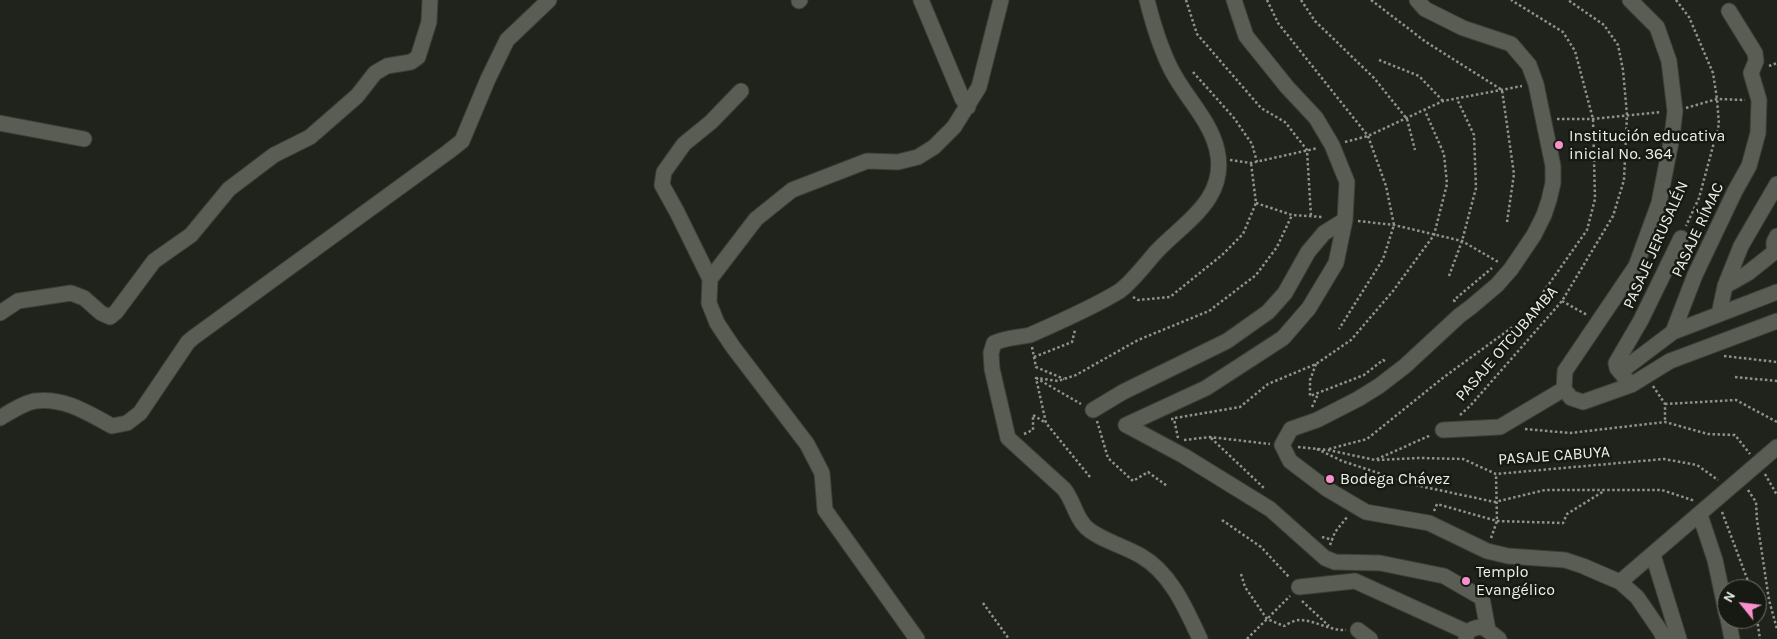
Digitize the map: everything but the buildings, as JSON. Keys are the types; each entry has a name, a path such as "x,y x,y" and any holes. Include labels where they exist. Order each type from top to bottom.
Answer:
{"street":[{"path":"0,313 18,302 71,293 84,298 100,313 110,317 116,312 154,261 191,235 229,189 274,155 310,137 357,96 375,73 387,66 411,62 418,57 429,22 430,0"},
{"path":"0,418 34,401 59,401 74,406 112,426 127,423 140,413 188,342 462,141 507,40 549,0"},
{"path":"921,0 962,98 968,107"},
{"path":"1147,0 1152,20 1172,71 1206,122 1217,148 1219,159 1218,180 1210,196 1197,214 1166,243 1120,292 1030,335 1018,338 1005,338 994,343 991,353 992,369 1008,438 1064,489 1070,496 1084,525 1091,531 1142,556 1160,569 1172,585 1200,639"},
{"path":"1234,0 1246,36 1287,87 1316,118 1332,144 1346,182 1345,220 1336,264 1309,308 1283,338 1206,388 1126,425 1184,456 1270,509 1325,558 1334,562 1380,563 1444,576 1482,598 1493,635"},
{"path":"1416,0 1425,9 1464,28 1511,44 1529,65 1536,84 1553,166 1553,183 1544,215 1534,235 1512,269 1497,285 1459,316 1405,366 1358,399 1317,420 1291,429 1282,445 1290,461 1327,489 1366,512 1429,523 1487,551 1508,556 1564,560 1620,582 1638,597 1664,639"},
{"path":"1630,0 1657,27 1669,62 1675,111 1673,128 1659,203 1636,266 1565,371 1564,389 1571,398 1583,402 1645,378 1670,361 1777,321"},
{"path":"710,279 756,219 792,190 867,161 898,162 918,157 934,147 948,134 968,107 979,87 999,3"},
{"name":"PASAJE RÍMAC","path":"1673,332 1694,275 1749,166 1758,133 1759,100 1751,73 1756,61 1755,54 1729,11"},
{"path":"741,91 711,122 684,144 664,172 662,186 710,279 709,303 717,322 733,347 807,444 822,473 824,510 917,639"},
{"path":"0,123 84,139"},
{"path":"1719,314 1725,286 1741,246 1777,184"},
{"path":"1093,410 1123,392 1226,341 1268,312 1285,293 1308,252 1324,233 1345,220"},
{"path":"1725,286 1748,273 1777,249 1774,246 1777,236"},
{"name":"PASAJE JERUSALÉN","path":"1620,372 1616,368 1616,363 1642,320 1681,238"},
{"path":"1630,385 1620,372 1673,332 1777,292"},
{"path":"1442,430 1500,427 1564,389"},
{"path":"1620,582 1777,447"},
{"path":"1709,506 1719,579"},
{"path":"1653,555 1679,639"},
{"path":"1299,593 1355,581 1467,636 1476,627 1482,626 1493,635"}],"path":[{"path":"1186,0 1197,34 1261,108 1286,122 1307,150 1311,216"},
{"path":"1301,0 1314,21 1374,78 1407,119 1415,150"},
{"path":"1371,0 1426,42 1502,90 1514,174 1507,222"},
{"name":"PASAJE OTCUBAMBA","path":"1375,460 1442,430 1470,406 1562,301 1613,216 1624,180 1627,116 1623,70 1618,45 1604,25 1568,0"},
{"name":"PASAJE JERUSALÉN","path":"1676,0 1690,17 1714,73 1718,124 1699,198 1681,238"},
{"path":"1379,60 1419,76 1443,101"},
{"path":"1193,72 1234,118 1252,144 1257,162"},
{"path":"1219,159 1251,163 1368,136 1443,101 1536,84"},
{"path":"1449,276 1462,240 1476,188 1474,135 1457,98"},
{"path":"1164,420 1240,407 1268,384 1316,364 1351,340 1392,291 1434,235 1447,184 1444,154 1425,111"},
{"path":"1120,292 1138,300 1170,297 1222,256 1243,234 1256,203 1251,163"},
{"path":"1256,203 1292,215 1394,225 1462,240 1512,269"},
{"path":"1036,378 1058,381 1076,375 1138,340 1209,311 1256,275 1277,246 1292,215"},
{"path":"1562,301 1599,322"},
{"path":"1034,357 1072,342 1081,311"},
{"path":"1030,335 1036,367 1064,379"},
{"path":"1715,355 1777,362"},
{"path":"1316,364 1310,380 1310,396 1364,375 1383,360 1390,363"},
{"path":"1735,377 1777,381"},
{"path":"1036,378 1093,410 1108,458 1133,481 1148,472 1167,486"},
{"path":"1036,378 1046,423"},
{"path":"1645,378 1665,404 1664,422"},
{"path":"1665,404 1736,400 1777,422"},
{"path":"1009,439 1033,430 1033,415 1046,423 1090,477"},
{"path":"1174,418 1178,440 1210,436 1316,449 1342,461 1416,486 1495,502 1546,490 1662,490 1709,506 1746,579"},
{"path":"1500,427 1570,433 1664,422 1708,434 1735,435 1758,463 1777,495"},
{"name":"PASAJE CABUYA","path":"1316,449 1375,460 1463,459 1496,474 1664,459 1698,465 1734,483 1756,502 1769,600 1777,629"},
{"path":"1487,551 1497,521 1495,502 1496,474"},
{"path":"1429,523 1437,504 1497,521 1563,523 1567,514 1605,490"},
{"path":"1222,520 1261,547 1330,627"},
{"path":"1241,574 1244,587 1267,619 1284,626 1297,620 1330,627 1337,631 1364,634"},
{"path":"1247,639 1285,601"},
{"path":"983,603 1009,639"}],"place":[{"name":"Institución educativa inicial No. 364","path":"1559,145"},
{"name":"Bodega Chávez","path":"1330,479"},
{"name":"Templo Evangélico","path":"1466,581"}]}
